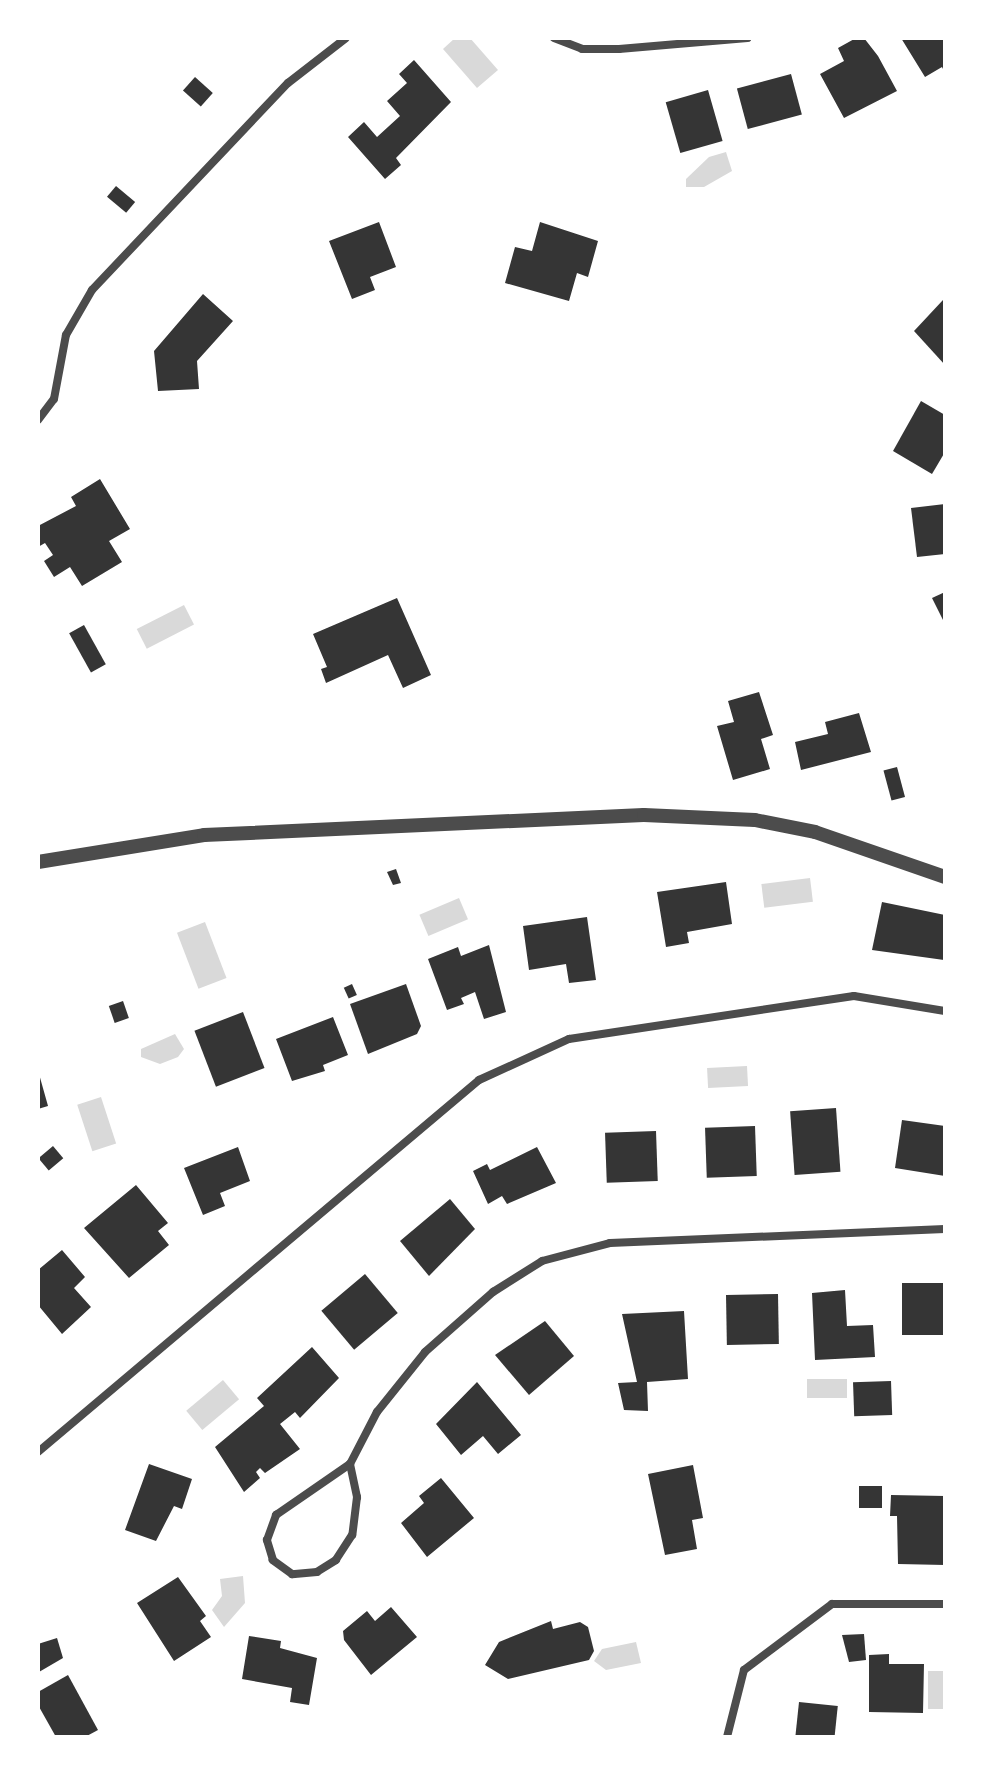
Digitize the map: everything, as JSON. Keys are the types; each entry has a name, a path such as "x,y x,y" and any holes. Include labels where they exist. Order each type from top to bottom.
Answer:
{"street":[{"path":"38,420 54,399 66,335 92,290 288,83 346,38"},
{"path":"554,38 582,49 619,49 748,38"},
{"path":"38,862 204,835 644,815 785,826 945,877"},
{"path":"38,1452 479,1080 569,1039 854,996 945,1011"},
{"path":"350,1464 357,1497 352,1535 336,1560 317,1572 292,1574 273,1560 267,1540 276,1515 350,1464 377,1412 425,1352 493,1292 542,1261 610,1243 945,1229"},
{"path":"727,1737 744,1670 832,1604 945,1604"}],"shaded area":[{"path":"455,38 470,38 498,70 477,88 443,49"},
{"path":"726,152 732,171 704,187 686,187 686,179 709,157"},
{"path":"184,605 194,625 147,649 137,629"},
{"path":"810,878 813,902 764,908 761,884"},
{"path":"459,898 468,919 428,936 419,915"},
{"path":"205,922 227,978 198,989 177,933"},
{"path":"175,1034 184,1049 178,1057 160,1064 141,1057 141,1049"},
{"path":"747,1066 748,1086 708,1088 707,1068"},
{"path":"101,1097 116,1144 92,1151 77,1105"},
{"path":"807,1379 847,1379 847,1398 807,1398"},
{"path":"223,1380 239,1399 202,1430 186,1411"},
{"path":"243,1576 245,1603 224,1627 212,1610 222,1596 220,1579"},
{"path":"636,1642 641,1663 606,1670 594,1661 602,1649"},
{"path":"928,1671 945,1671 945,1709 928,1709"}],"building":[{"path":"856,38 864,38 878,56 897,91 844,118 820,74 844,61 838,48"},
{"path":"901,38 945,38 945,73 942,67 925,77"},
{"path":"414,60 451,102 396,158 401,165 385,179 348,137 364,122 377,137 400,116 387,101 407,83 399,74"},
{"path":"791,74 802,115 748,129 737,88"},
{"path":"195,77 213,93 201,106 183,90"},
{"path":"708,90 723,141 680,153 666,102"},
{"path":"116,186 135,202 126,213 107,197"},
{"path":"379,222 396,267 370,277 375,290 352,299 329,241"},
{"path":"540,222 598,241 588,277 577,273 569,301 505,283 515,247 532,251"},
{"path":"203,294 233,321 197,361 199,389 158,391 154,351"},
{"path":"945,301 945,365 914,331"},
{"path":"921,401 945,415 945,452 932,474 893,451"},
{"path":"100,479 130,529 109,541 122,562 82,586 70,567 54,577 44,561 53,555 45,543 38,547 38,526 76,506 71,497"},
{"path":"945,504 945,554 917,557 911,508"},
{"path":"945,592 945,624 932,598"},
{"path":"397,598 431,675 403,688 388,655 326,683 321,669 327,667 313,634"},
{"path":"84,625 106,664 91,673 69,633"},
{"path":"759,692 773,735 761,739 770,769 733,780 717,726 734,722 728,701"},
{"path":"859,713 871,752 801,770 795,742 828,734 825,722"},
{"path":"897,767 905,797 892,801 883,771"},
{"path":"396,869 401,883 393,885 387,872"},
{"path":"726,882 732,924 687,932 689,943 666,947 657,892"},
{"path":"882,902 945,915 944,960 872,950"},
{"path":"587,917 596,980 569,983 566,964 529,970 523,926"},
{"path":"489,945 506,1012 484,1019 475,992 461,998 464,1004 447,1010 428,959 458,947 461,956"},
{"path":"352,984 357,995 349,999 344,988"},
{"path":"406,984 421,1026 417,1034 368,1054 350,1004"},
{"path":"123,1001 129,1018 115,1023 109,1006"},
{"path":"243,1012 265,1068 216,1087 194,1031"},
{"path":"333,1017 348,1055 323,1065 325,1071 292,1081 276,1039"},
{"path":"38,1075 48,1106 38,1109"},
{"path":"836,1108 840,1172 795,1175 790,1111"},
{"path":"902,1120 945,1126 945,1176 895,1168"},
{"path":"755,1126 757,1176 707,1178 705,1128"},
{"path":"656,1131 658,1181 607,1183 605,1133"},
{"path":"53,1146 63,1158 49,1170 38,1158"},
{"path":"238,1147 250,1181 220,1193 225,1206 203,1215 184,1168"},
{"path":"537,1147 556,1183 507,1204 502,1196 488,1204 473,1171 487,1164 490,1170"},
{"path":"136,1185 168,1223 158,1231 169,1245 129,1278 84,1228"},
{"path":"450,1199 475,1229 429,1276 400,1241"},
{"path":"62,1250 85,1277 74,1288 91,1307 62,1334 38,1305 38,1270"},
{"path":"365,1274 398,1313 354,1350 321,1311"},
{"path":"902,1283 945,1283 945,1335 902,1335"},
{"path":"845,1290 847,1326 873,1325 875,1357 815,1360 812,1293"},
{"path":"778,1294 779,1344 727,1345 726,1295"},
{"path":"684,1311 688,1379 647,1382 648,1411 624,1410 618,1383 637,1382 622,1314"},
{"path":"545,1321 574,1356 529,1395 495,1355"},
{"path":"312,1347 339,1378 300,1418 295,1412 280,1424 300,1449 265,1473 260,1468 256,1472 260,1478 244,1492 215,1447 264,1406 257,1398"},
{"path":"891,1381 892,1415 854,1416 853,1382"},
{"path":"477,1382 521,1435 498,1454 483,1436 461,1455 436,1424"},
{"path":"149,1464 192,1479 182,1509 174,1506 156,1541 125,1530"},
{"path":"693,1465 703,1518 692,1520 697,1549 665,1555 648,1474"},
{"path":"441,1478 474,1518 427,1557 401,1523 424,1503 419,1496"},
{"path":"859,1486 882,1486 882,1508 859,1508"},
{"path":"891,1495 945,1496 945,1565 898,1564 897,1516 890,1516"},
{"path":"178,1577 206,1616 200,1621 211,1637 174,1661 137,1603"},
{"path":"391,1607 417,1637 371,1675 344,1640 343,1631 367,1611 375,1621"},
{"path":"551,1621 553,1629 580,1622 588,1627 594,1651 589,1660 508,1679 485,1665 499,1642"},
{"path":"864,1634 866,1660 849,1662 842,1635"},
{"path":"249,1636 281,1641 280,1648 317,1658 309,1705 290,1702 292,1688 242,1679"},
{"path":"57,1638 63,1658 39,1672 38,1644"},
{"path":"889,1654 889,1664 924,1664 923,1713 869,1712 869,1655"},
{"path":"68,1675 98,1730 85,1737 56,1737 38,1705 38,1692"},
{"path":"799,1702 838,1706 835,1737 795,1737"}]}
